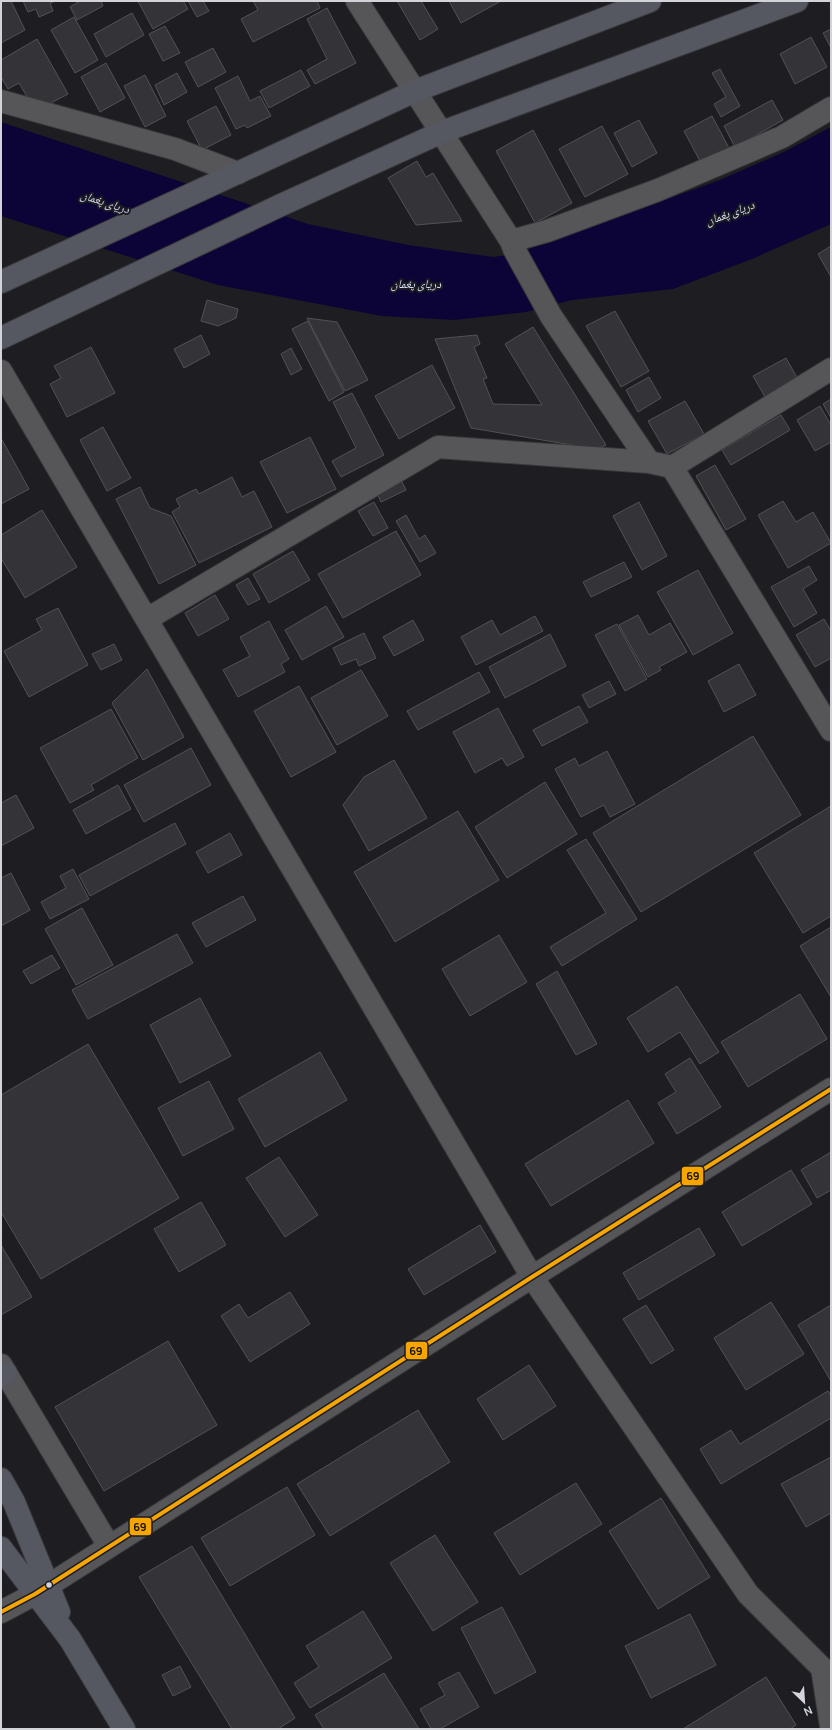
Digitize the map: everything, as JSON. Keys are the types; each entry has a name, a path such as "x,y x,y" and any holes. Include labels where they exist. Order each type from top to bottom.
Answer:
{"main road":[{"path":"1,282 416,91 650,1"},
{"path":"1,338 281,205 442,132 797,1"},
{"path":"1,1479 14,1502 42,1590 124,1729"},
{"path":"1,1548 42,1590"}],"street":[{"path":"357,1 416,91 513,245 551,316 649,462"},
{"path":"1,101 175,149 238,173"},
{"path":"513,245 658,190 782,137 831,108"},
{"path":"147,619 438,447 649,462 672,467 831,369"},
{"path":"1,371 532,1277 748,1594 827,1671 831,1726"},
{"path":"672,467 831,730"},
{"path":"1,1612 42,1590 532,1277 831,1089"},
{"path":"3,1372 109,1546"}],"water":[{"name":"دریای پغمان","path":"1,122 308,224 408,245 493,257 515,254 720,180 784,152 831,127 831,224 752,259 673,289 572,300 526,312 455,320 382,316 218,285 1,216"}],"building":[{"path":"1,1 11,1 25,30 1,43"},
{"path":"23,1 56,1 50,3 53,11 39,17 36,9 28,12"},
{"path":"80,1 101,1 103,6 77,20 70,7"},
{"path":"138,1 183,1 188,9 153,29"},
{"path":"188,1 203,1 209,11 197,17"},
{"path":"253,1 317,1 320,8 253,42 241,19 258,10"},
{"path":"397,1 421,1 438,29 420,40"},
{"path":"449,1 501,1 461,23"},
{"path":"327,8 356,63 315,84 307,70 327,59 307,19"},
{"path":"132,13 144,35 106,57 94,34"},
{"path":"74,17 98,60 75,73 51,30"},
{"path":"165,26 180,53 163,61 149,34"},
{"path":"831,29 831,48 823,33"},
{"path":"811,37 827,67 795,84 780,54"},
{"path":"37,39 68,94 49,104 29,100 19,83 8,89 1,77 1,60"},
{"path":"213,48 226,72 198,87 185,62"},
{"path":"106,63 125,98 100,112 81,77"},
{"path":"720,69 740,106 721,117 714,104 726,97 712,73"},
{"path":"301,70 310,86 269,108 260,91"},
{"path":"177,73 187,92 164,105 155,85"},
{"path":"145,75 166,116 145,127 124,86"},
{"path":"238,76 250,101 260,96 271,116 247,128 245,125 236,129 215,88"},
{"path":"772,100 783,120 735,147 724,126"},
{"path":"216,106 231,135 202,150 187,121"},
{"path":"712,116 729,148 701,163 684,131"},
{"path":"639,120 657,153 632,167 614,133"},
{"path":"602,126 628,174 585,197 559,149"},
{"path":"533,130 572,203 535,223 496,151"},
{"path":"417,161 426,177 433,173 462,221 416,225 388,178"},
{"path":"831,246 831,277 818,254"},
{"path":"207,300 238,309 236,318 218,326 201,321"},
{"path":"615,311 649,371 621,387 586,326"},
{"path":"307,318 337,322 368,380 345,391"},
{"path":"308,321 344,392 329,401 292,329"},
{"path":"533,327 606,445 596,449 471,428 435,339 477,335 480,344 474,347 487,378 483,379 493,404 542,405 505,344"},
{"path":"201,335 210,354 184,368 174,349"},
{"path":"91,347 115,393 67,417 50,384 61,378 54,366"},
{"path":"291,348 302,369 291,375 281,354"},
{"path":"786,358 800,383 768,402 753,376"},
{"path":"432,365 455,408 399,439 375,396"},
{"path":"649,377 661,398 638,412 626,390"},
{"path":"352,393 384,455 341,477 332,461 356,448 333,402"},
{"path":"831,399 831,418 823,404"},
{"path":"685,401 704,434 667,454 648,421"},
{"path":"820,406 831,425 831,442 815,451 797,420"},
{"path":"781,415 790,430 731,465 722,450"},
{"path":"103,427 131,478 107,491 80,440"},
{"path":"310,437 336,489 287,513 260,462"},
{"path":"1,438 29,489 1,504"},
{"path":"715,465 746,519 726,530 696,476"},
{"path":"232,477 242,497 254,491 272,527 199,563 172,512 180,507 176,499 196,489 199,494"},
{"path":"400,478 406,490 381,502 375,489"},
{"path":"140,487 150,508 171,516 196,565 159,584 116,499"},
{"path":"783,501 796,522 813,512 831,543 788,568 758,515"},
{"path":"374,502 388,528 373,536 358,511"},
{"path":"639,502 667,556 642,570 613,516"},
{"path":"42,510 77,567 25,598 1,558 1,535"},
{"path":"406,515 419,539 425,535 436,553 420,562 396,521"},
{"path":"396,531 421,575 343,618 318,574"},
{"path":"293,551 310,580 269,603 253,574"},
{"path":"624,562 632,577 591,597 583,582"},
{"path":"809,566 817,580 803,589 817,613 794,627 771,587"},
{"path":"698,570 733,633 693,655 657,592"},
{"path":"248,578 260,599 248,605 236,585"},
{"path":"215,595 229,619 198,636 185,613"},
{"path":"326,606 344,637 302,660 285,630"},
{"path":"58,608 88,665 29,697 4,651 42,630 36,619"},
{"path":"638,615 649,635 670,623 687,652 659,667 661,670 648,677 619,625"},
{"path":"535,616 543,631 476,665 461,637 492,620 500,635"},
{"path":"824,619 831,631 831,658 815,667 796,635"},
{"path":"413,620 424,640 394,656 383,637"},
{"path":"269,621 289,659 281,664 285,672 238,697 223,670 250,656 240,637"},
{"path":"617,624 647,679 625,691 595,635"},
{"path":"364,633 376,658 359,666 356,659 341,665 333,648"},
{"path":"550,634 566,666 505,698 489,667"},
{"path":"114,644 122,660 101,670 92,654"},
{"path":"739,664 756,695 724,712 708,681"},
{"path":"147,669 184,737 143,760 112,703"},
{"path":"361,670 388,716 337,745 311,698"},
{"path":"479,672 490,692 418,730 407,711"},
{"path":"609,681 616,694 589,708 582,695"},
{"path":"299,686 336,752 291,777 254,711"},
{"path":"579,706 588,722 542,746 533,730"},
{"path":"498,708 524,757 507,766 502,758 475,773 453,732"},
{"path":"111,709 138,758 91,785 94,790 70,803 40,748"},
{"path":"753,736 801,815 641,912 593,833"},
{"path":"191,748 211,785 144,822 124,785"},
{"path":"607,751 635,804 610,817 604,805 581,817 555,769 575,758 579,766"},
{"path":"394,760 427,818 369,851 343,805 364,777"},
{"path":"545,782 577,834 507,878 475,827"},
{"path":"118,785 131,809 86,834 73,810"},
{"path":"16,795 34,828 1,846 1,803"},
{"path":"831,806 831,916 803,933 754,853"},
{"path":"458,811 499,880 395,942 354,872"},
{"path":"175,823 186,844 90,896 79,875"},
{"path":"230,833 242,855 208,873 196,852"},
{"path":"586,839 637,919 562,966 550,947 606,913 567,850"},
{"path":"73,869 89,899 50,919 41,902 66,888 60,876"},
{"path":"11,873 30,910 1,926 1,878"},
{"path":"243,896 256,920 206,947 192,923"},
{"path":"82,908 113,965 76,985 45,929"},
{"path":"831,927 831,997 800,946"},
{"path":"177,934 193,963 88,1019 72,990"},
{"path":"499,935 527,982 470,1016 442,969"},
{"path":"52,955 60,968 31,984 23,971"},
{"path":"557,971 597,1044 576,1055 536,984"},
{"path":"677,986 719,1052 700,1064 680,1032 648,1052 627,1018"},
{"path":"800,994 827,1039 748,1087 721,1042"},
{"path":"200,998 231,1056 180,1083 150,1025"},
{"path":"88,1044 179,1198 41,1279 1,1212 1,1095"},
{"path":"320,1052 347,1100 265,1147 238,1099"},
{"path":"690,1058 721,1107 677,1134 658,1103 676,1092 665,1074"},
{"path":"209,1081 234,1129 183,1156 158,1108"},
{"path":"628,1100 654,1143 551,1206 525,1164"},
{"path":"831,1152 831,1190 817,1198 801,1170"},
{"path":"279,1157 318,1215 285,1237 246,1178"},
{"path":"791,1170 812,1204 742,1246 722,1212"},
{"path":"201,1202 226,1245 179,1272 154,1229"},
{"path":"480,1225 496,1252 424,1295 408,1269"},
{"path":"699,1228 715,1255 639,1300 623,1273"},
{"path":"1,1245 32,1297 1,1315"},
{"path":"290,1292 310,1324 250,1362 221,1316 239,1304 248,1318"},
{"path":"771,1302 804,1354 746,1390 714,1338"},
{"path":"646,1305 674,1350 651,1364 623,1319"},
{"path":"831,1305 831,1381 798,1325"},
{"path":"168,1341 217,1425 104,1491 55,1407"},
{"path":"529,1365 556,1406 503,1440 477,1399"},
{"path":"828,1391 831,1396 831,1418 721,1484 700,1449 731,1430 740,1444"},
{"path":"418,1410 450,1462 330,1536 297,1484"},
{"path":"831,1457 831,1513 806,1527 781,1484"},
{"path":"576,1483 602,1524 520,1575 494,1533"},
{"path":"287,1487 315,1535 230,1586 201,1538"},
{"path":"661,1498 710,1577 658,1609 609,1531"},
{"path":"435,1535 478,1602 433,1631 390,1563"},
{"path":"192,1546 295,1718 278,1729 232,1729 139,1577"},
{"path":"502,1607 536,1672 495,1694 461,1628"},
{"path":"363,1611 392,1658 310,1708 294,1683 319,1667 306,1646"},
{"path":"690,1614 716,1665 651,1698 625,1646"},
{"path":"180,1666 191,1687 173,1696 162,1675"},
{"path":"459,1672 479,1707 440,1729 431,1729 420,1709 445,1695 438,1683"},
{"path":"384,1673 419,1729 324,1729 315,1715"},
{"path":"766,1677 796,1725 790,1729 683,1729"}],"transit line":[{"name":"69","path":"1,1612 35,1594 532,1277 831,1089"}]}
